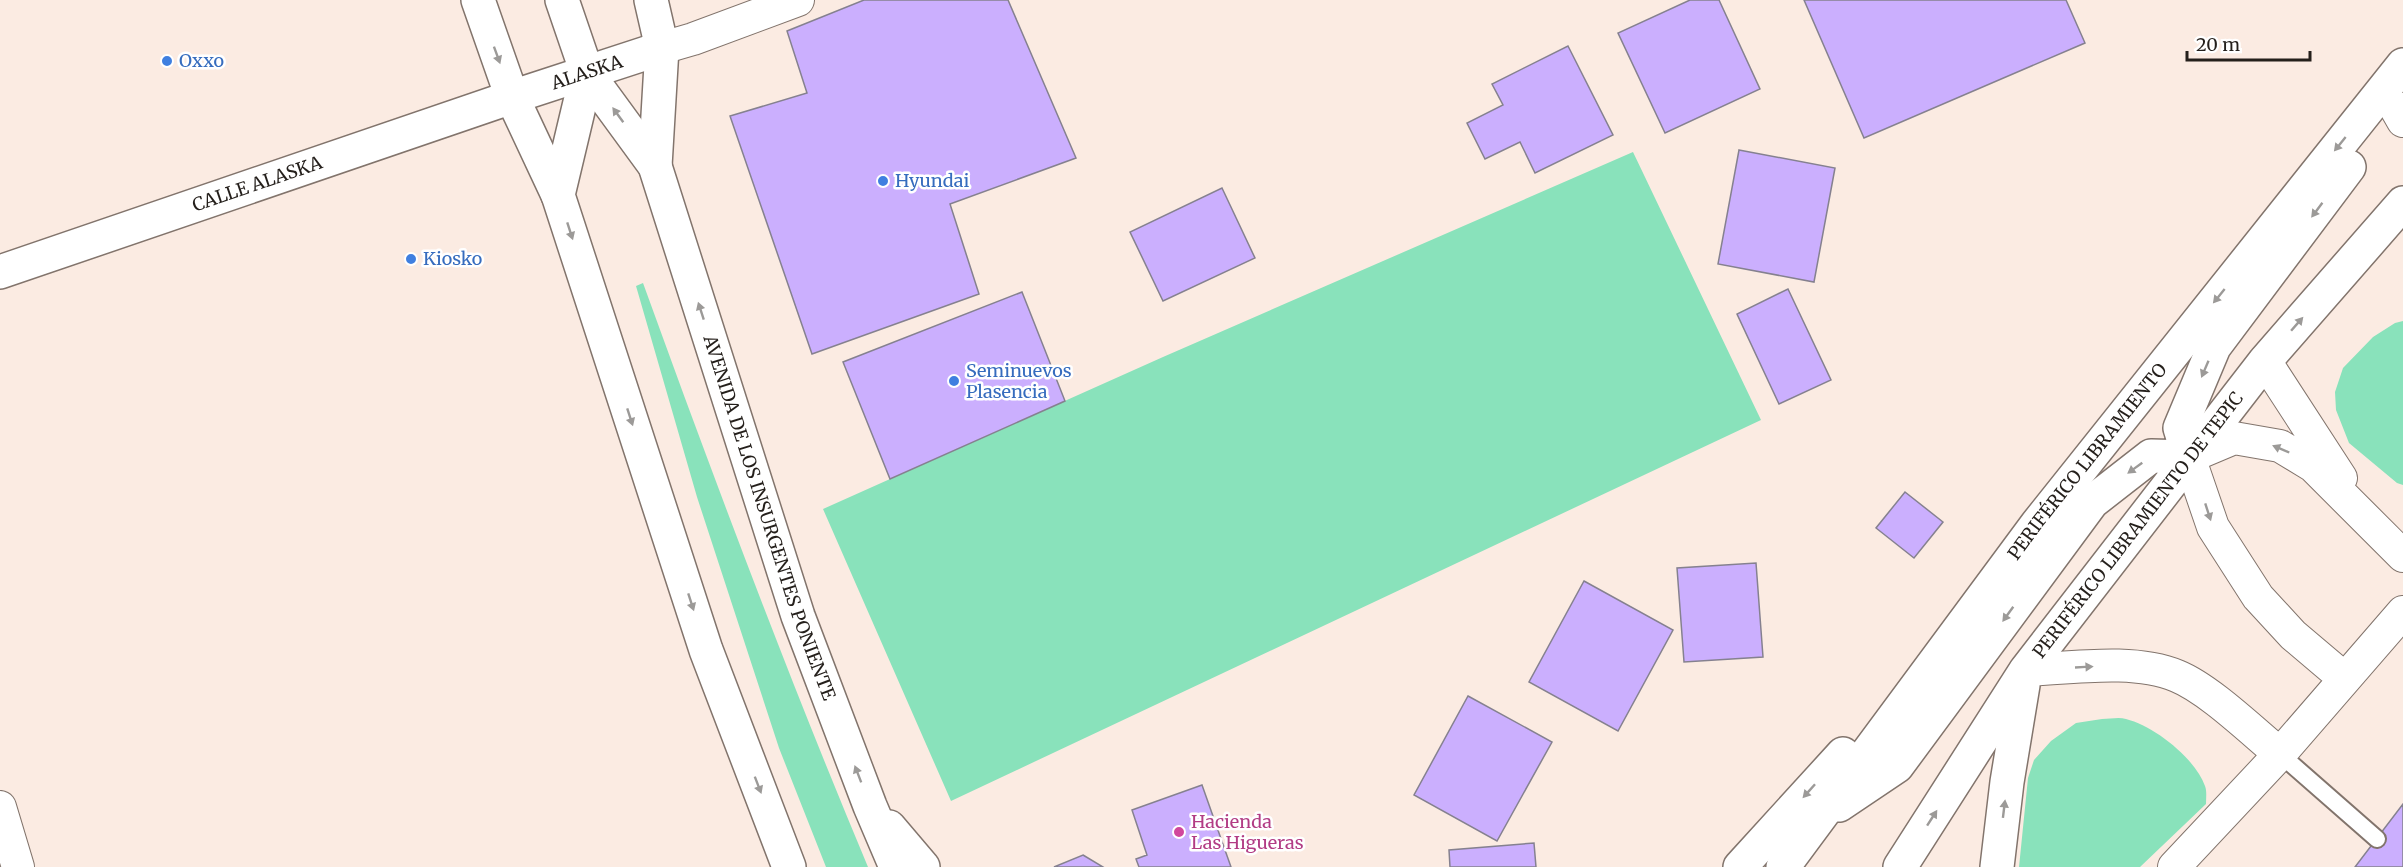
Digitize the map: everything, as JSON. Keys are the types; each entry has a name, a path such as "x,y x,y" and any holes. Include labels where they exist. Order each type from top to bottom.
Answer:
{"main road":[{"path":"478,0 512,97 558,195 706,650 789,867"},
{"name":"AVENIDA DE LOS INSURGENTES PONIENTE","path":"562,0 587,73 655,166 798,616 870,806 896,867"},
{"name":"AVENIDA DE LOS INSURGENTES PONIENTE","path":"651,0 662,48 655,166"},
{"name":"ALASKA","path":"512,97 662,48"},
{"name":"PERIFÉRICO LIBRAMIENTO","path":"1783,867 2025,540 2403,65"},
{"path":"558,195 587,73"},
{"name":"CALLE ALASKA","path":"0,272 512,97"},
{"path":"1817,820 1897,766 2092,502 2151,456 2189,457 2180,428 2214,347 2400,108"},
{"name":"PERIFÉRICO LIBRAMIENTO DE TEPIC","path":"1900,867 2026,670 2189,457 2265,361 2397,220"},
{"path":"1740,867 1897,696 2025,540"},
{"path":"1997,867 2007,782 2026,670"},
{"path":"870,806 923,867"}],"street":[{"path":"662,48 693,39 798,0"},
{"path":"2265,361 2374,526"},
{"path":"2345,679 2293,635 2258,597 2212,527 2189,457 2234,438 2280,447 2313,466 2403,556"},
{"path":"2174,867 2280,754 2403,612"},
{"path":"2026,670 2136,667 2176,675 2199,688 2280,754"},
{"path":"0,807 18,867"}],"lane":[{"path":"2280,754 2377,838"}],"green space":[{"path":"1633,152 1761,420 951,801 823,509 1163,357"},
{"path":"643,283 752,576 868,867 826,867 779,748 697,497 636,286"},
{"path":"2403,321 2403,485 2397,483 2349,443 2336,410 2335,392 2343,368 2373,337 2395,323"},
{"path":"2123,718 2149,728 2161,736 2183,754 2200,775 2206,788 2206,804 2140,867 2019,867 2028,778 2034,760 2051,741 2076,723"}],"building":[{"name":"Hyundai","path":"864,0 1008,0 1076,158 950,204 979,294 812,354 730,116 807,93 787,31"},
{"path":"1690,0 1719,0 1760,89 1665,133 1618,33"},
{"path":"1804,0 2066,0 2085,43 1864,138"},
{"path":"1568,46 1613,135 1535,173 1520,142 1485,159 1467,123 1503,105 1492,84"},
{"path":"1739,150 1835,168 1814,282 1718,264"},
{"path":"1222,188 1255,258 1163,301 1130,232"},
{"path":"1788,289 1831,380 1779,404 1737,314"},
{"name":"Seminuevos Plasencia","path":"1022,292 1065,401 890,479 843,362"},
{"path":"1905,492 1943,522 1914,558 1876,528"},
{"path":"1756,563 1763,657 1684,662 1677,568"},
{"path":"1584,581 1673,630 1618,731 1529,682"},
{"path":"1468,696 1552,742 1497,841 1414,795"},
{"name":"Hacienda Las Higueras","path":"1202,785 1231,867 1139,867 1136,859 1147,855 1132,810"},
{"path":"2403,804 2403,867 2355,867"},
{"path":"1534,843 1536,867 1450,867 1449,850"},
{"path":"1083,855 1103,867 1054,867"}],"place":[{"name":"Oxxo","path":"167,61"},
{"name":"Hyundai","path":"883,181"},
{"name":"Kiosko","path":"411,259"},
{"name":"Seminuevos Plasencia","path":"954,381"},
{"name":"Hacienda Las Higueras","path":"1179,832"}]}
